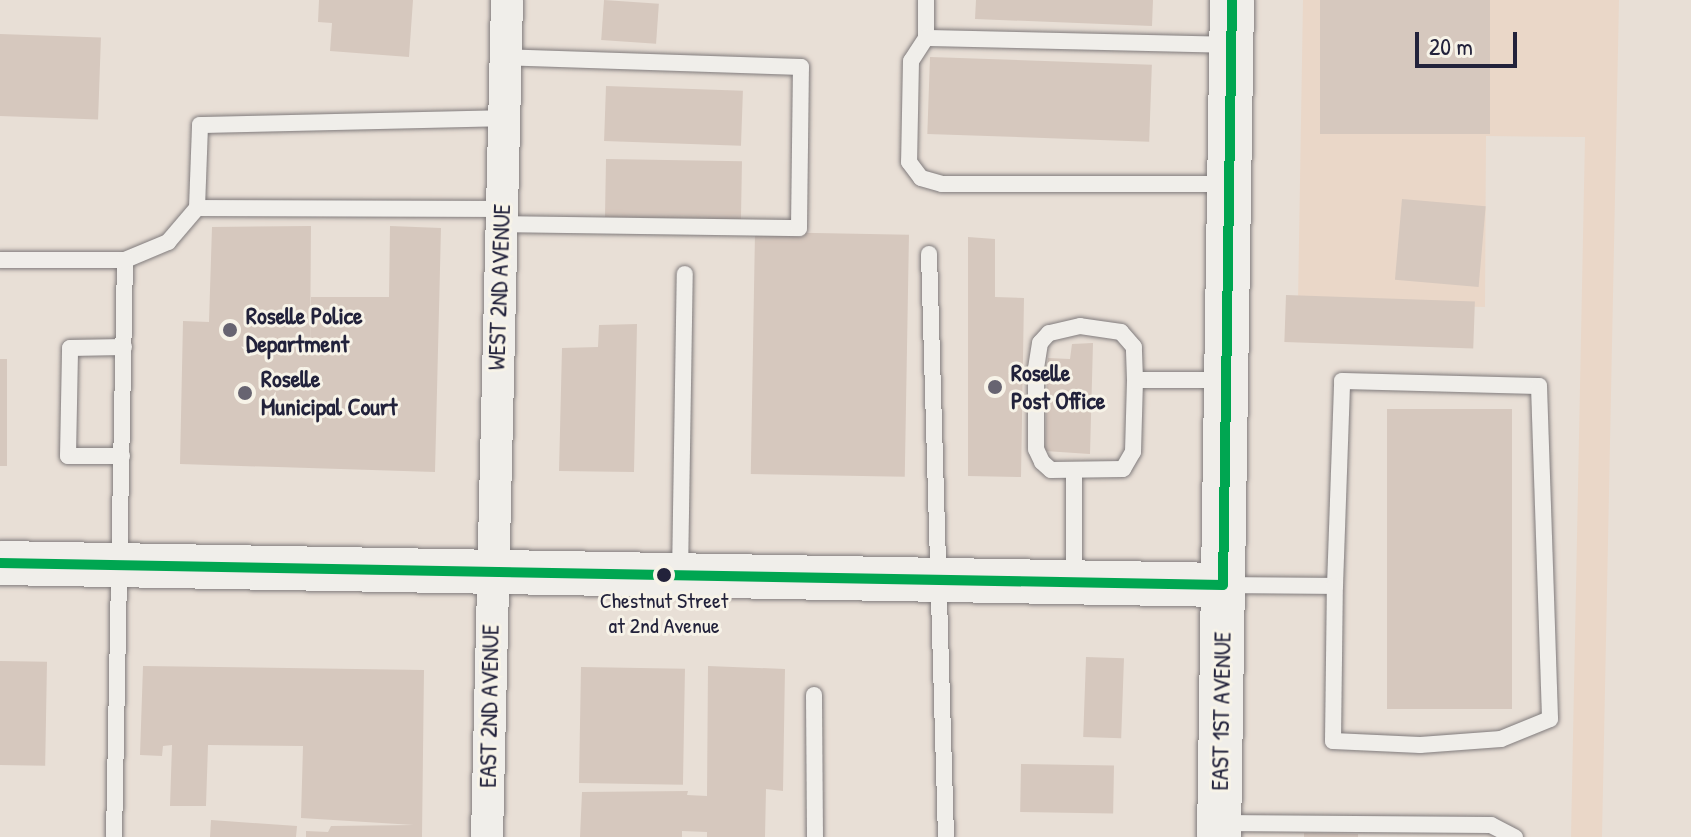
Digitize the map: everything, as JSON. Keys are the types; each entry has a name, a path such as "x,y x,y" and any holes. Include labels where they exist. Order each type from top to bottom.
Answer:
{"street":[{"name":"WEST 2ND AVENUE","path":"491,575 507,0"},
{"name":"EAST 1ST AVENUE","path":"1219,830 1232,0"},
{"path":"0,563 491,575 1223,585"},
{"name":"EAST 2ND AVENUE","path":"487,837 491,575"}],"lane":[{"path":"926,0 926,38 911,61 909,162 921,178 942,184 1229,184"},
{"path":"926,38 1231,46"},
{"path":"197,208 799,228 801,67 506,57"},
{"path":"0,260 125,260 168,242 197,208 200,125 503,118"},
{"path":"929,254 936,581 946,837"},
{"path":"114,837 125,260"},
{"path":"680,577 685,274"},
{"path":"1066,326 1121,332 1134,347 1135,380 1130,464 1051,470 1036,449 1040,343 1066,326"},
{"path":"122,456 68,456 68,440 70,348 124,347"},
{"path":"1135,380 1226,380"},
{"path":"1342,381 1539,386 1550,719 1501,739 1420,745 1333,741 1335,586 1342,381"},
{"path":"1074,470 1074,583"},
{"path":"1223,585 1335,586"},
{"path":"814,695 815,837"},
{"path":"1219,830 1491,825 1515,837"}],"shaded area":[{"path":"1303,0 1619,0 1602,837 1571,837 1585,137 1486,136 1485,307 1298,302"}],"building":[{"path":"319,0 413,0 409,57 330,51 332,23 318,22"},
{"path":"604,0 659,4 656,44 601,40"},
{"path":"976,0 1153,0 1152,26 975,19"},
{"path":"1320,0 1490,0 1490,134 1320,134"},
{"path":"0,34 101,38 98,119 0,116"},
{"path":"930,57 1152,65 1149,142 927,134"},
{"path":"606,86 743,91 741,146 604,141"},
{"path":"606,159 742,161 741,219 605,217"},
{"path":"1402,199 1486,206 1479,287 1395,280"},
{"path":"311,226 310,355 311,297 389,297 390,226 441,228 435,472 180,464 183,321 209,322 212,227"},
{"path":"755,232 909,235 905,477 751,474"},
{"name":"Roselle Post Office","path":"968,237 995,239 995,297 1024,298 1021,477 968,476"},
{"path":"1286,295 1475,302 1473,349 1284,342"},
{"path":"637,324 634,472 559,471 562,348 598,347 599,325"},
{"path":"1093,343 1090,454 1045,451 1048,358 1070,359 1072,344"},
{"path":"0,359 7,359 7,466 0,466"},
{"path":"1387,409 1512,409 1512,709 1387,709"},
{"path":"1086,657 1124,658 1121,738 1083,737"},
{"path":"0,661 47,662 45,766 0,765"},
{"path":"143,666 424,670 422,837 306,837 306,831 328,832 331,826 414,825 301,818 303,746 208,745 206,806 170,806 172,745 163,746 162,756 140,755"},
{"path":"708,666 785,669 783,791 766,789 765,837 707,837 707,832 682,831 682,837 580,837 582,792 688,791 687,795 707,796"},
{"path":"581,667 685,669 683,785 579,783"},
{"path":"1021,764 1114,766 1113,814 1020,812"},
{"path":"211,820 297,826 296,837 210,837"},
{"path":"1304,833 1358,834 1358,837 1304,837"}],"transit line":[{"path":"1223,585 1232,0"},
{"path":"0,563 1223,585"}],"place":[{"name":"Roselle Police Department","path":"230,330"},
{"name":"Roselle Post Office","path":"995,387"},
{"name":"Roselle Municipal Court","path":"245,393"},
{"name":"Chestnut Street at 2nd Avenue","path":"664,575"}]}
